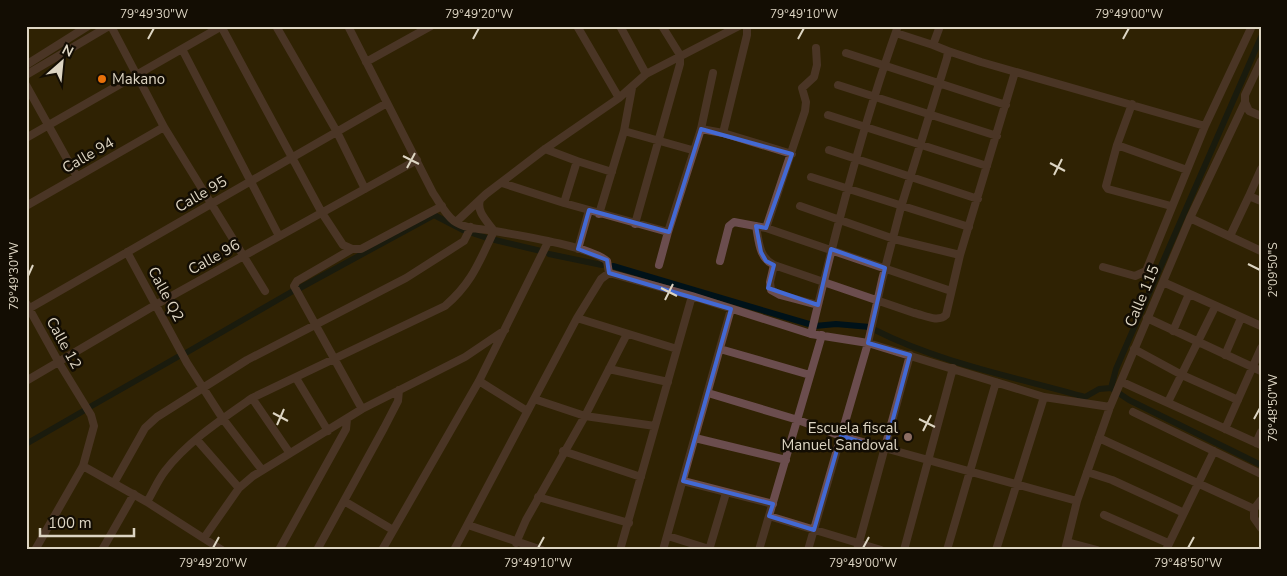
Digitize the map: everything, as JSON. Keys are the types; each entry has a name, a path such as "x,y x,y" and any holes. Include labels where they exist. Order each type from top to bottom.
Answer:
{"street":[{"path":"27,64 88,26"},
{"path":"26,75 110,26 164,127 212,204 242,257 265,291"},
{"path":"26,138 221,26 291,158 322,213 343,245 352,249 361,249 442,206"},
{"path":"276,26 337,132 365,189"},
{"path":"348,26 442,206 456,222 471,227 578,249 604,258 609,271"},
{"path":"366,62 430,26"},
{"path":"577,26 619,98"},
{"path":"620,26 646,74"},
{"path":"456,222 480,200 545,149 619,98 646,74 739,26"},
{"path":"723,133 747,35 747,26"},
{"path":"933,45 940,26"},
{"path":"1103,267 1135,276 1142,275 1151,263 1186,170 1252,26"},
{"path":"635,224 679,70 680,55 663,27"},
{"path":"811,334 831,249 873,97 897,30 948,51 1015,72 1205,126"},
{"path":"766,228 792,154 806,104 802,88 814,77 817,65 816,48"},
{"path":"182,49 279,236"},
{"path":"808,550 868,343 877,299 901,207 940,85 948,51"},
{"path":"846,53 1006,105"},
{"name":"Calle 115","path":"1066,546 1077,501 1110,407 1190,218 1245,102 1245,95 1261,61"},
{"path":"756,226 766,261 774,265 914,313 939,319 946,315 960,255 1015,72"},
{"path":"659,265 692,150 701,129 714,73"},
{"path":"26,85 77,177"},
{"path":"838,86 997,136"},
{"path":"599,214 624,131 632,88"},
{"path":"1245,102 1249,111 1261,116"},
{"name":"Calle 95","path":"28,306 212,204 387,103"},
{"path":"1132,104 1106,182 1108,189 1171,206"},
{"path":"828,115 987,166"},
{"name":"Calle 94","path":"26,206 164,127"},
{"path":"701,129 723,133 792,154"},
{"path":"624,131 692,150"},
{"path":"1117,145 1186,170"},
{"path":"545,149 612,172"},
{"path":"829,150 978,199"},
{"name":"Calle 96","path":"26,381 156,304 417,160"},
{"path":"564,203 577,161"},
{"path":"1230,236 1261,169"},
{"path":"811,177 969,228"},
{"path":"502,183 599,214 668,232"},
{"path":"1249,196 1261,201"},
{"path":"480,200 478,206 482,215 494,231"},
{"path":"800,206 894,239 960,255"},
{"path":"578,249 589,210"},
{"path":"1190,218 1261,251"},
{"path":"720,262 729,226 734,222 766,228 951,290"},
{"path":"114,483 145,428 157,417 248,360 406,278 436,260 464,241 471,227"},
{"path":"147,502 164,472 196,440 252,398 445,306 462,291 482,260 494,231"},
{"path":"382,550 479,381 506,330 548,242"},
{"path":"352,249 295,283 294,286 362,409"},
{"name":"Calle Q2","path":"127,252 179,348 223,419 262,470"},
{"path":"774,265 770,282 771,290 780,295 818,306"},
{"path":"609,271 811,334 868,343 1044,397 1110,407"},
{"path":"454,550 577,318 601,279 609,271"},
{"path":"1163,282 1215,307 1261,326"},
{"path":"1173,331 1189,294"},
{"path":"620,550 692,296"},
{"name":"Calle 12","path":"28,306 77,395 91,415 94,426 83,466 35,550"},
{"path":"1168,402 1215,307"},
{"path":"663,550 731,309"},
{"path":"577,318 677,349"},
{"path":"1147,318 1261,371"},
{"path":"1224,355 1241,318"},
{"path":"204,538 239,488 262,470 362,409 465,357 506,330"},
{"path":"516,543 538,497 585,416 627,334"},
{"path":"759,550 822,336"},
{"path":"1225,429 1261,348"},
{"path":"720,349 810,375"},
{"path":"1134,349 1182,375 1238,400"},
{"path":"858,546 910,355"},
{"path":"904,550 953,368"},
{"path":"609,369 668,382"},
{"path":"296,378 328,430"},
{"path":"479,381 527,411"},
{"path":"947,550 996,382"},
{"path":"1121,384 1168,402 1258,444 1261,432"},
{"path":"316,550 384,428 398,400 399,390"},
{"path":"708,393 885,449 1077,501"},
{"path":"996,550 1044,397"},
{"path":"252,398 289,452"},
{"path":"534,399 585,416 655,426"},
{"path":"1133,412 1261,474"},
{"path":"278,550 346,429 347,419"},
{"path":"695,438 786,460"},
{"path":"1100,438 1254,509"},
{"path":"196,440 239,488"},
{"path":"563,451 641,477"},
{"path":"1104,515 1167,546 1214,451"},
{"path":"83,466 134,494 222,550"},
{"path":"1088,472 1112,480 1184,513"},
{"path":"683,481 773,504"},
{"path":"668,536 709,549 726,493"},
{"path":"103,549 134,494"},
{"path":"538,497 629,523"},
{"path":"1261,500 1254,509 1254,518 1261,528"},
{"path":"344,501 393,530"},
{"path":"769,516 858,546 881,550"},
{"path":"468,525 516,543 542,550"},
{"path":"1066,546 1097,550"}],"highlighted area":[{"path":"701,129 792,154 766,228 756,226 761,252 766,261 774,265 768,288 818,305 831,249 885,268 868,343 910,355 885,449 841,436 814,530 769,516 773,504 683,481 731,309 609,273 607,260 578,249 589,210 669,232"}],"waterway":[{"path":"1261,37 1116,369 1111,388 1129,400 1261,465"},
{"path":"300,288 434,215 463,230"},
{"path":"472,233 487,238"},
{"path":"495,240 541,251"},
{"path":"549,254 602,265"},
{"path":"613,266 809,324"},
{"path":"184,354 293,291"},
{"path":"815,326 836,324 870,327"},
{"path":"875,330 925,352 1085,397 1099,389 1111,388"},
{"path":"88,408 181,355"},
{"path":"26,444 85,410"}],"place":[{"name":"Makano","path":"102,79"},
{"name":"Escuela fiscal Manuel Sandoval","path":"908,437"}]}
